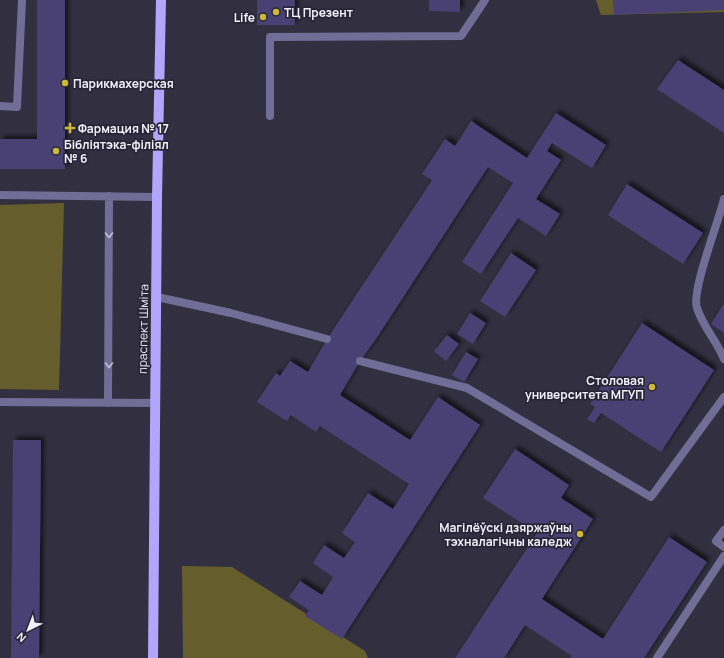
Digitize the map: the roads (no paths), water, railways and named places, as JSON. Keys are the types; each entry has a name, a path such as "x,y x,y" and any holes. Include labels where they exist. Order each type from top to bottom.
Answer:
{"main road":[{"name":"праспект Шміта","path":"153,658 160,0"}],"lane":[{"path":"0,106 17,107 22,0"},
{"path":"270,116 270,38 461,36 485,0"},
{"path":"0,195 157,197"},
{"path":"108,403 109,196"},
{"path":"724,199 699,282 696,307 707,332 721,351 724,359"},
{"path":"157,297 231,313 327,339"},
{"path":"360,360 467,388 651,497 724,397"},
{"path":"0,402 155,403"},
{"path":"724,530 716,541 724,547"},
{"path":"657,658 724,556"}],"place":[{"name":"ТЦ Презент","path":"276,12"},
{"name":"Life","path":"263,17"},
{"name":"Парикмахерская","path":"65,83"},
{"name":"Фармация № 17","path":"70,128"},
{"name":"Бібліятэка-філіял № 6","path":"56,151"},
{"name":"Столовая университета МГУП","path":"652,387"},
{"name":"Магілёўскі дзяржаўны тэхналагічны каледж","path":"580,534"}]}
